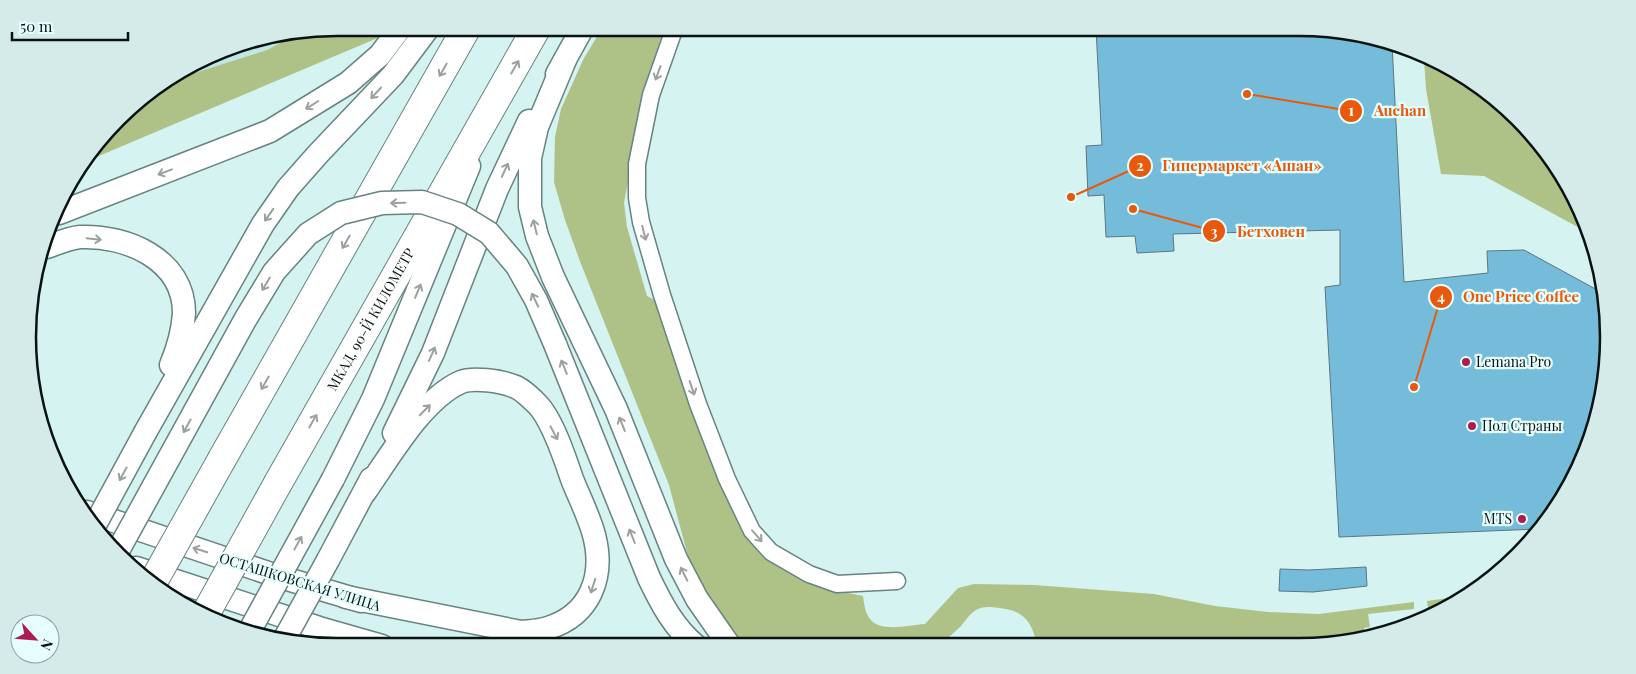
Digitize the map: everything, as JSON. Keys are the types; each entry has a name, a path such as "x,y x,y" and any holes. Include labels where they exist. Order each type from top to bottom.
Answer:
{"highway":[{"path":"156,577 462,36"},
{"name":"МКАД, 90-Й КИЛОМЕТР","path":"208,609 532,36"}],"main road":[{"path":"64,211 270,132 348,83 380,55 395,36"},
{"path":"98,520 263,224 283,195 318,154 393,75 423,36"},
{"path":"288,633 365,492 433,353 496,189 525,128 578,36"},
{"path":"565,60 537,127 530,158 530,207 537,236 553,277 616,409 676,559 697,600 723,638"},
{"path":"252,626 333,479 374,399 496,100"},
{"path":"121,546 240,329 274,272 308,234 341,213 382,203 422,202 458,214 489,233 517,266 536,300 555,344 649,578 664,609 687,638"},
{"path":"50,246 80,237 129,244 151,254 165,266 175,280 181,295 184,312 180,340 146,431"},
{"path":"346,597 521,632 546,629 567,620 584,606 594,588 598,564 594,535 556,435 538,405 515,386 490,380 462,381 442,394 420,414 365,492"},
{"name":"ОСТАШКОВСКАЯ УЛИЦА","path":"94,514 346,597 488,638"},
{"path":"150,573 354,638"},
{"path":"319,628 339,638"}],"street":[{"path":"672,36 651,94 637,164 637,198 641,222 662,295 698,404 727,479 752,531 772,552 809,574 837,584 897,581"}],"shaded area":[{"path":"283,41 267,50 193,74 240,52"}],"green space":[{"path":"337,36 381,36 96,157 124,124 170,87 193,74 267,50 283,41 298,39"},
{"path":"597,36 667,36 632,160 624,203 627,227 647,296 662,307 753,541 838,591 863,596 868,617 875,623 888,627 925,624 958,588 974,584 1034,585 1154,594 1215,606 1268,612 1319,614 1414,602 1414,609 1368,614 1370,627 1364,628 1364,631 1299,638 1035,638 1029,623 1020,614 1007,609 987,607 974,612 947,638 737,638 708,600 689,560 669,485 581,264 554,182 555,137 561,109 583,60"},
{"path":"1424,64 1482,98 1512,124 1549,170 1569,204 1579,228 1484,176 1441,174 1426,89"},
{"path":"1447,598 1428,609 1427,601"}],"building":[{"path":"1096,36 1319,37 1358,42 1392,51 1404,282 1488,273 1487,251 1524,250 1596,289 1600,337 1597,376 1590,415 1569,470 1549,504 1530,529 1339,537 1325,287 1340,285 1340,230 1173,234 1174,251 1137,253 1135,236 1106,237 1104,195 1088,196 1086,146 1102,145"},
{"path":"1366,567 1367,586 1313,592 1279,591 1280,569 1309,570"}],"place":[{"name":"Auchan","path":"1247,94"},
{"name":"Гипермаркет «Ашан»","path":"1071,197"},
{"name":"Бетховен","path":"1133,209"},
{"name":"Lemana Pro","path":"1466,362"},
{"name":"One Price Coffee","path":"1414,387"},
{"name":"Пол Страны","path":"1472,426"},
{"name":"MTS","path":"1522,519"}]}
